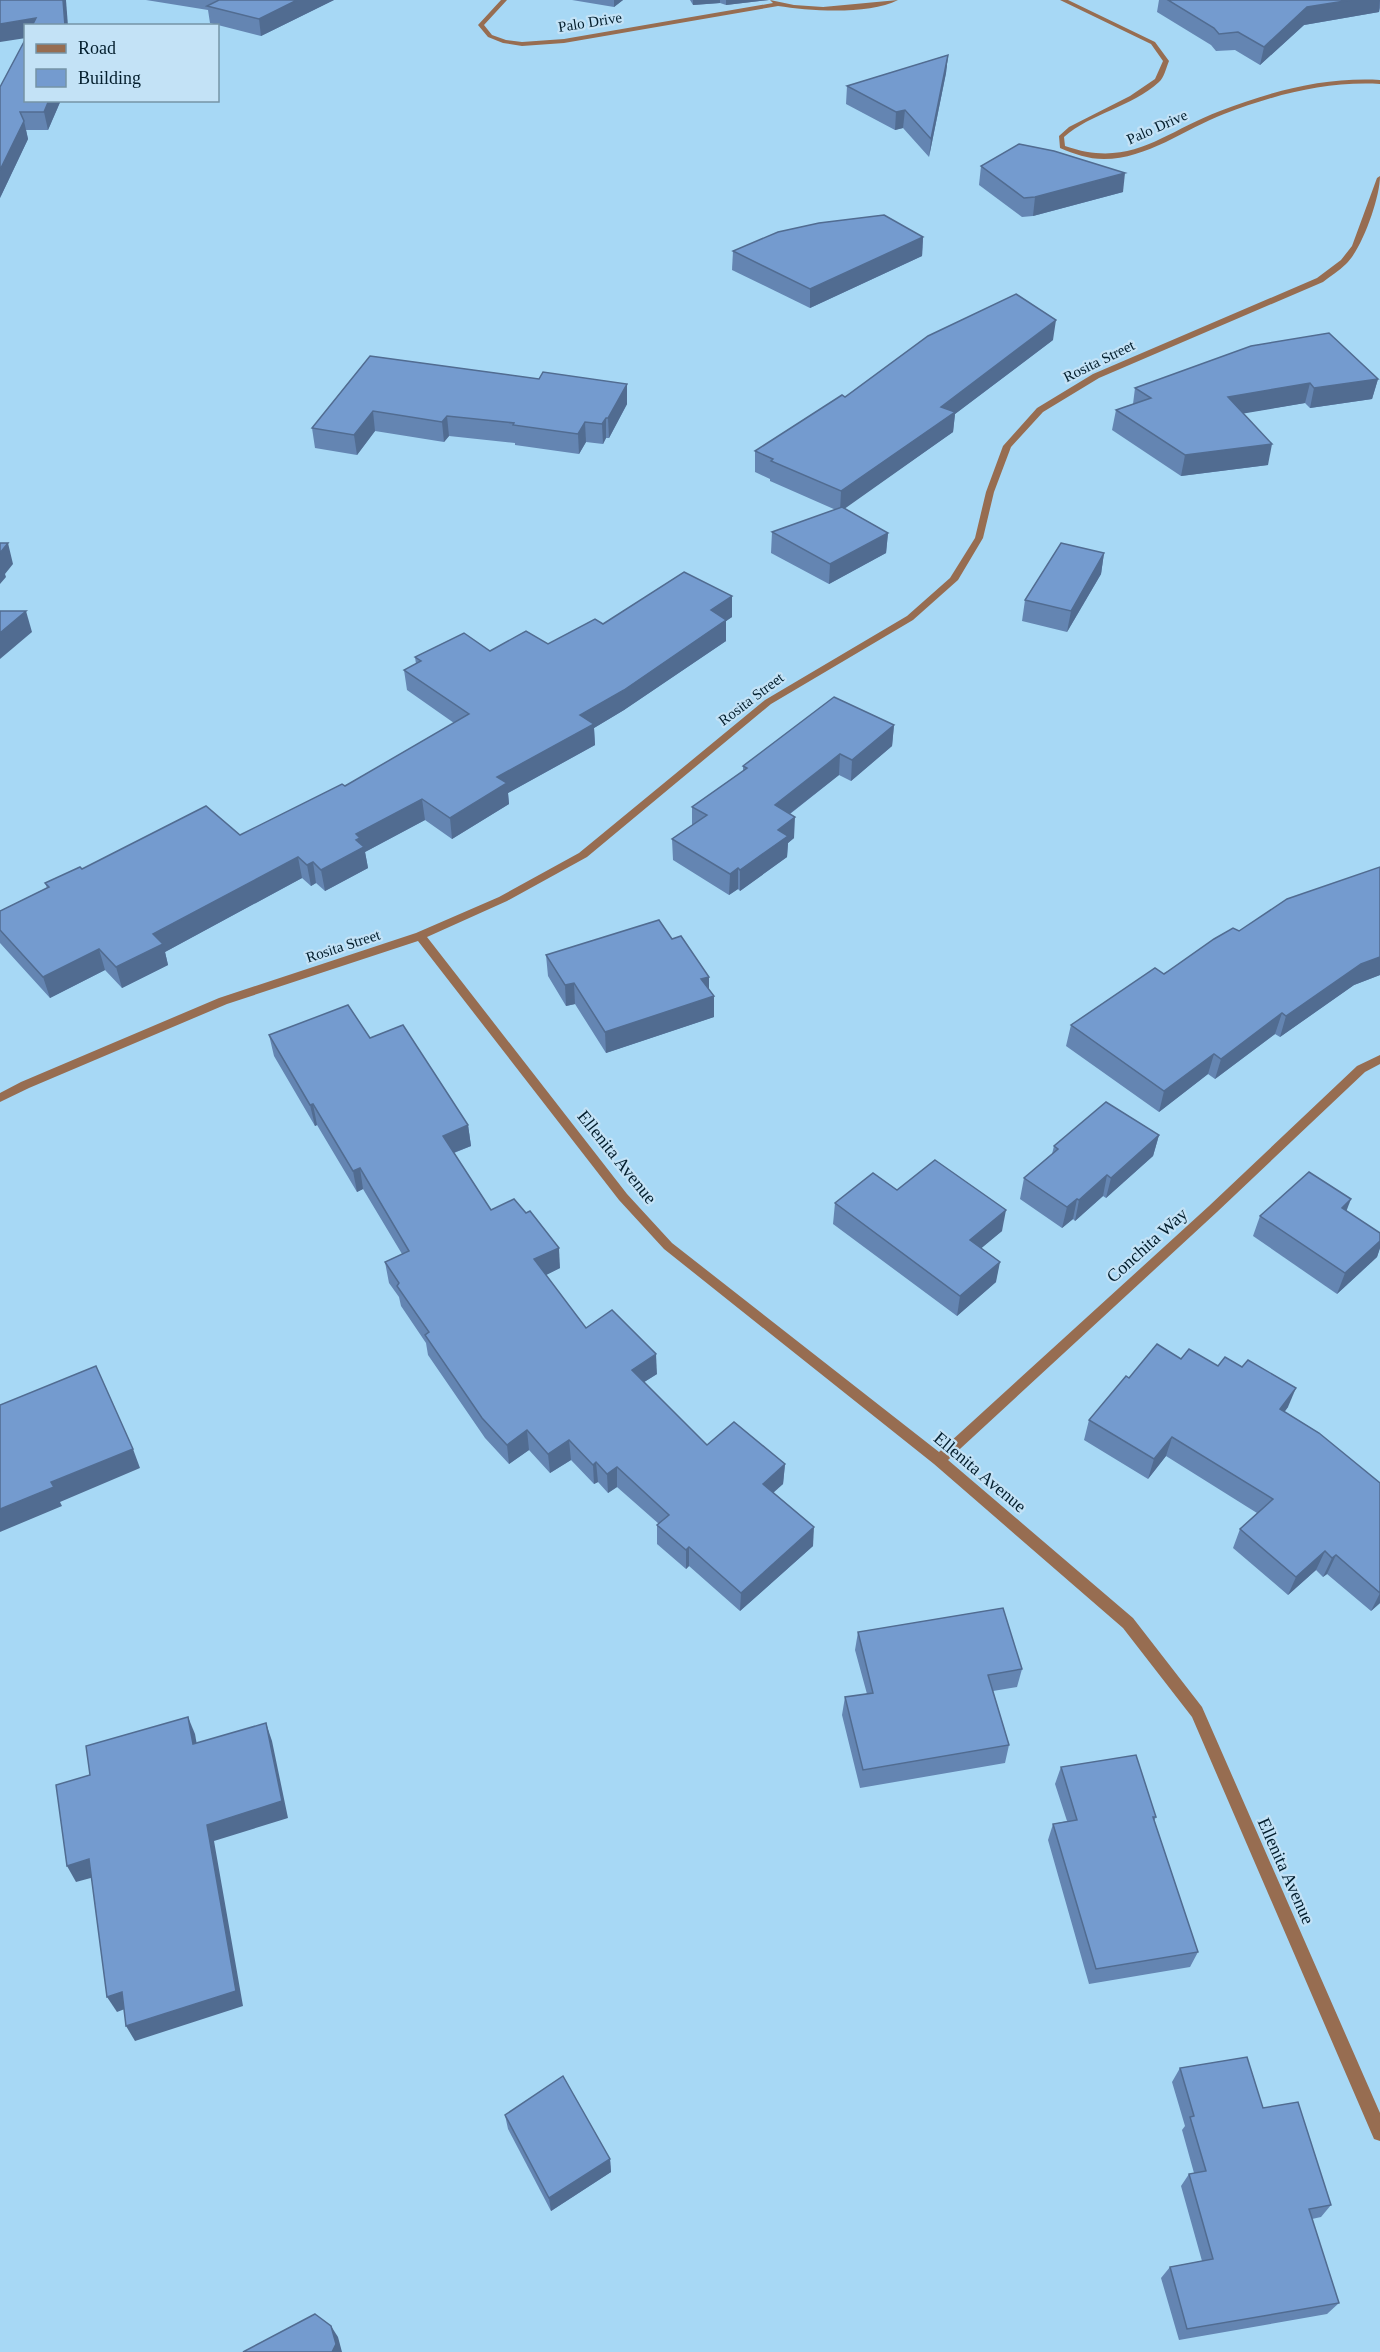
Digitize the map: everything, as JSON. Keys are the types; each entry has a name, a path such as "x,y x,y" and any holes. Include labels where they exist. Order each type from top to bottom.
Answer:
{"street":[{"name":"Palo Drive","path":"504,0 481,25 490,36 505,42 522,44 564,41 775,2 827,11 861,8 895,0"},
{"name":"Palo Drive","path":"1063,0 1153,43 1166,61 1158,80 1132,98 1071,128 1061,138 1062,147 1080,156 1108,159 1128,156 1220,114 1288,92 1349,81 1380,82"},
{"name":"Rosita Street","path":"0,1098 25,1085 223,1001 420,936 503,899 583,855 768,702 910,618 954,579 979,538 990,492 1007,446 1040,410 1096,376 1320,280 1344,262 1356,246 1380,178"},
{"name":"Ellenita Avenue","path":"420,936 623,1197 668,1246 939,1460 1128,1623 1197,1712 1380,2133"},
{"name":"Conchita Way","path":"939,1460 1213,1209 1361,1069 1380,1059"}],"building":[{"path":"0,0 63,0 65,24 33,24 36,18 0,24"},
{"path":"219,0 297,0 259,19 207,6"},
{"path":"1168,0 1351,0 1307,7 1264,47 1238,32 1219,34 1214,28"},
{"path":"24,42 24,102 48,102 44,112 20,112 24,121 0,170 0,87"},
{"path":"948,55 931,139 905,110 896,112 847,86"},
{"path":"1019,144 1054,151 1125,173 1024,198 981,166"},
{"path":"884,215 923,237 810,289 733,251 778,232 819,223"},
{"path":"1016,294 1056,320 941,407 955,412 841,491 771,461 773,459 755,451 842,395 845,397 928,336"},
{"path":"1329,333 1378,379 1314,388 1310,383 1228,397 1272,444 1185,455 1116,410 1151,398 1135,388 1251,346"},
{"path":"370,356 539,379 543,372 627,384 608,418 602,424 585,422 578,434 513,425 514,423 447,416 442,422 373,411 354,435 312,428"},
{"path":"842,507 888,533 830,564 772,532"},
{"path":"0,543 8,543 0,553"},
{"path":"1061,543 1104,553 1071,611 1025,600"},
{"path":"684,572 732,596 711,610 726,620 624,690 580,715 594,724 497,777 507,783 450,818 422,799 356,834 360,838 356,840 364,847 321,870 313,862 307,865 298,857 153,934 163,944 116,967 99,949 43,977 0,930 0,911 49,887 45,883 80,867 82,869 206,806 240,835 342,784 345,786 469,714 404,670 421,661 415,657 464,633 490,651 526,631 548,644 595,619 603,624"},
{"path":"0,611 26,611 0,633"},
{"path":"834,697 894,725 852,760 840,754 775,805 795,817 778,830 788,836 740,870 738,868 730,874 672,839 707,815 692,807 747,768 743,766"},
{"path":"1380,867 1380,957 1361,964 1286,1016 1282,1013 1221,1059 1214,1054 1164,1091 1071,1025 1155,968 1164,974 1214,939 1233,928 1239,931 1287,899"},
{"path":"659,920 672,939 681,936 709,977 701,979 714,996 605,1032 574,983 565,985 546,955"},
{"path":"348,1005 370,1038 403,1025 468,1125 443,1136 491,1210 514,1199 526,1213 530,1211 559,1248 534,1259 586,1328 612,1310 656,1354 632,1370 707,1445 734,1422 785,1464 763,1484 814,1527 741,1593 689,1547 686,1550 657,1525 669,1515 617,1467 607,1474 596,1462 593,1465 569,1440 548,1454 527,1430 507,1445 482,1418 425,1335 429,1332 397,1286 399,1283 385,1262 409,1251 360,1168 353,1171 313,1104 310,1105 269,1035"},
{"path":"1106,1102 1159,1135 1111,1178 1107,1175 1079,1200 1077,1199 1067,1207 1024,1178 1058,1149 1054,1146"},
{"path":"935,1160 1006,1210 970,1240 1000,1262 960,1296 835,1203 873,1173 897,1190"},
{"path":"1309,1172 1351,1199 1342,1208 1380,1233 1380,1241 1345,1273 1260,1216"},
{"path":"1157,1344 1181,1359 1189,1349 1218,1366 1225,1357 1242,1367 1248,1360 1296,1388 1280,1409 1319,1433 1380,1483 1380,1593 1336,1555 1332,1558 1325,1551 1296,1577 1240,1529 1273,1499 1172,1437 1154,1459 1089,1420 1126,1376 1129,1378"},
{"path":"96,1366 133,1449 51,1482 54,1487 0,1509 0,1405"},
{"path":"1003,1608 1022,1669 988,1675 1009,1745 863,1770 845,1697 873,1693 858,1632"},
{"path":"188,1717 193,1744 266,1723 282,1801 207,1825 236,1991 126,2026 122,1992 107,1997 89,1859 67,1866 56,1785 90,1775 86,1746"},
{"path":"1136,1755 1156,1817 1153,1817 1198,1952 1096,1969 1053,1824 1077,1820 1061,1767"},
{"path":"1247,2057 1263,2108 1298,2102 1331,2205 1309,2209 1339,2303 1187,2329 1170,2267 1213,2259 1189,2174 1206,2171 1190,2117 1194,2116 1180,2068"},
{"path":"563,2076 610,2159 549,2198 505,2115"},
{"path":"315,2314 331,2326 336,2344 332,2352 243,2352"}]}
